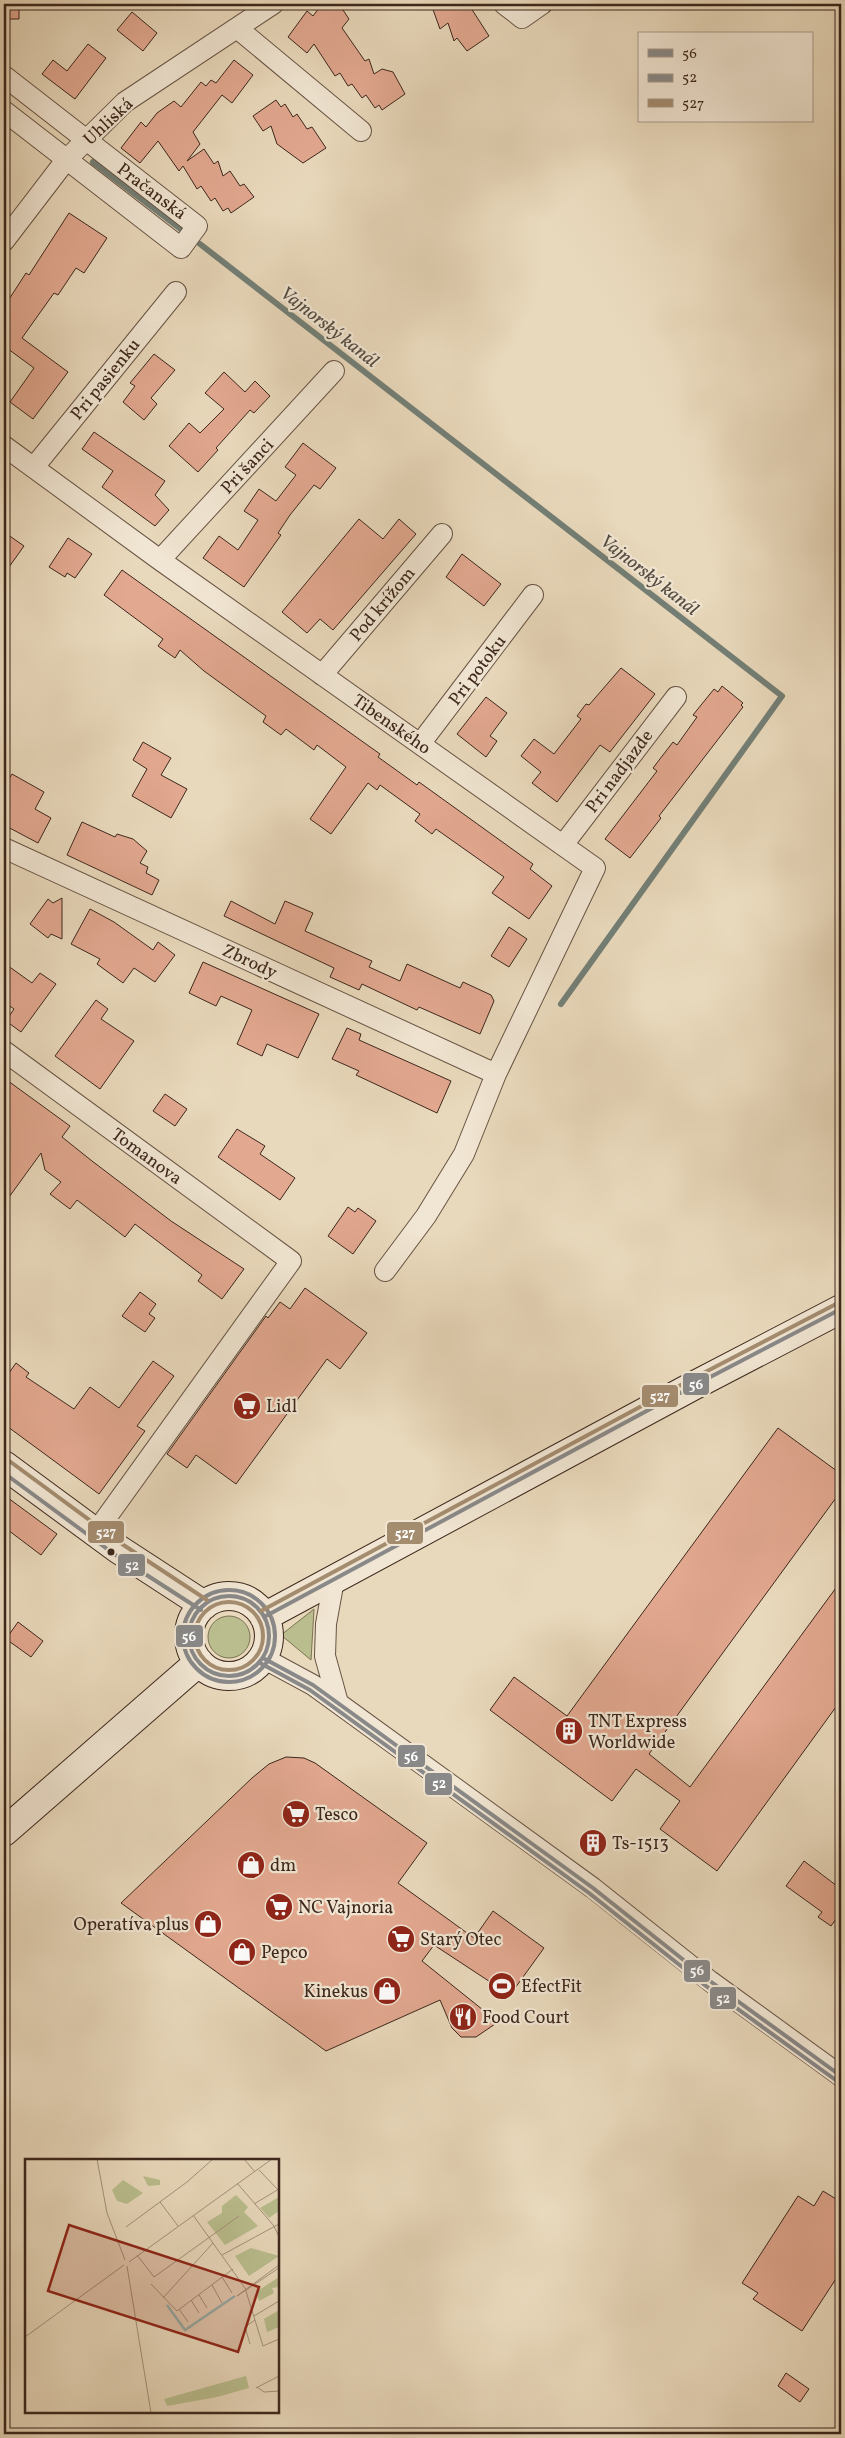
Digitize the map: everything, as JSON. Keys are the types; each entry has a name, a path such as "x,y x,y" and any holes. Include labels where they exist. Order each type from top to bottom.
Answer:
{"main road":[{"path":"264,1617 693,1386 841,1310"},
{"path":"4,1465 96,1532 204,1605"},
{"path":"219,1597 236,1597 252,1604 264,1617 269,1633 263,1658 246,1672 229,1676 212,1672 199,1662 192,1649 189,1635 192,1621 204,1605 219,1597"},
{"path":"4,1832 199,1662"}],"street":[{"name":"Uhliská","path":"4,242 66,160 125,102 273,4"},
{"path":"504,4 522,18 542,4"},
{"path":"236,28 361,131"},
{"name":"Pračanská","path":"4,76 197,226 181,248 4,111"},
{"name":"Pri pasienku","path":"34,466 176,292"},
{"name":"Pri šanci","path":"160,560 334,371"},
{"name":"Tibenského","path":"4,446 34,466 160,560 595,868 496,1074"},
{"name":"Pod krížom","path":"322,675 442,534"},
{"name":"Pri potoku","path":"420,744 534,596"},
{"name":"Pri nadjazde","path":"563,845 676,697"},
{"name":"Zbrody","path":"4,848 496,1074"},
{"name":"Tomanova","path":"4,1051 291,1261 96,1532"},
{"path":"385,1271 426,1216 464,1154 496,1074"},
{"path":"334,1580 326,1624 325,1656 338,1703"},
{"path":"263,1658 313,1685 338,1703 593,1888 710,1981 841,2076"}],"green space":[{"path":"314,1609 311,1660 281,1635"},
{"path":"225,1616 233,1616 244,1622 250,1637 244,1652 233,1658 225,1658 214,1652 208,1641 208,1633 214,1622"}],"building":[{"path":"8,4 19,4 19,19 8,19 4,15 4,8"},
{"path":"322,4 339,4 349,19 342,28 365,61 369,59 374,74 382,69 393,72 405,94 382,110 379,105 375,108 366,95 362,98 352,84 348,86 340,73 335,76 314,44 307,53 288,37 307,11 313,16"},
{"path":"431,4 477,4 471,8 489,36 467,51 457,38 454,41 448,23 440,29"},
{"path":"132,12 157,33 143,51 117,30"},
{"path":"88,44 106,58 75,99 42,74 53,60 67,71"},
{"path":"234,60 253,75 232,103 222,95 193,132 200,144 187,161 204,149 214,164 218,161 223,176 230,171 240,186 244,184 254,197 231,213 228,208 223,211 215,198 211,201 201,186 197,189 183,166 179,171 158,141 140,163 121,148 141,122 146,127 157,113 174,101 181,107 201,82 206,86 211,80 216,83"},
{"path":"276,100 281,107 285,104 293,117 297,114 307,129 312,127 326,148 303,163 277,144 271,126 263,131 253,116"},
{"path":"69,213 107,238 84,273 76,268 58,295 54,293 22,338 68,372 33,419 10,402 34,368 4,346 4,307 26,273 29,275"},
{"path":"154,354 175,370 151,398 157,404 144,420 123,402 135,386 130,383"},
{"path":"224,372 245,392 255,381 270,396 254,413 250,410 216,448 218,450 198,472 169,446 189,423 200,433 224,409 205,393"},
{"path":"94,432 165,481 155,495 169,510 155,526 102,487 113,471 82,449"},
{"path":"303,443 336,468 320,489 314,485 290,515 278,533 281,535 244,587 203,558 219,536 238,550 258,520 244,511 259,489 276,501 296,475 285,467"},
{"path":"359,519 383,539 399,519 416,534 333,630 320,619 307,633 282,612"},
{"path":"4,532 24,546 4,574"},
{"path":"68,538 92,554 75,578 67,573 65,577 49,567"},
{"path":"462,554 501,584 484,606 446,577"},
{"path":"122,570 380,754 378,757 417,785 419,782 533,864 530,869 552,886 529,919 492,893 504,877 436,829 432,834 415,821 420,814 380,785 377,790 368,783 331,834 310,819 346,767 317,745 314,750 286,729 281,735 263,722 266,716 204,671 180,650 175,658 158,646 163,639 104,595"},
{"path":"621,668 655,694 610,752 600,745 557,802 532,783 541,772 521,756 534,739 554,754 581,719 577,716 586,704 589,705"},
{"path":"722,686 743,703 741,705 743,707 659,816 661,818 630,858 605,839 657,771 653,768 673,742 677,745 697,717 693,715 714,689 718,692"},
{"path":"486,697 507,713 490,736 497,741 486,757 457,734"},
{"path":"143,742 171,758 161,775 187,789 171,818 132,796 147,769 133,760"},
{"path":"12,774 44,792 35,809 51,818 38,843 4,825 4,787"},
{"path":"82,822 115,837 117,834 133,839 147,851 140,863 148,867 146,873 159,880 152,895 67,855"},
{"path":"62,898 62,939 51,934 48,938 30,924 48,899 53,903"},
{"path":"231,901 275,924 285,901 313,913 305,931 372,961 369,967 400,981 407,964 460,988 463,982 491,995 494,1001 480,1034 419,1007 417,1010 362,984 359,990 330,977 334,968 224,916"},
{"path":"90,909 114,922 153,950 158,942 175,955 155,982 134,968 123,983 97,964 100,959 71,944"},
{"path":"509,927 527,939 509,967 491,956"},
{"path":"203,962 319,1014 298,1058 267,1044 262,1056 237,1044 252,1010 221,996 216,1006 189,993"},
{"path":"4,963 32,983 40,973 56,984 21,1032 6,1021 14,1009 4,1002"},
{"path":"96,1000 108,1009 101,1019 134,1041 100,1089 55,1056"},
{"path":"347,1028 361,1034 359,1040 451,1081 437,1113 356,1075 359,1071 332,1059"},
{"path":"4,1078 70,1126 62,1137 92,1161 171,1221 244,1269 222,1299 198,1281 202,1275 135,1224 125,1237 77,1200 70,1209 50,1194 61,1182 45,1170 41,1153 4,1204"},
{"path":"165,1094 187,1109 175,1126 153,1111"},
{"path":"237,1129 265,1146 260,1154 295,1178 280,1200 218,1157"},
{"path":"348,1207 355,1212 358,1208 376,1221 353,1254 328,1236"},
{"name":"Lidl","path":"305,1288 367,1333 340,1369 327,1359 236,1484 196,1455 187,1468 167,1454 266,1316 268,1318 280,1302 290,1309"},
{"path":"140,1292 156,1304 149,1314 155,1318 145,1332 122,1316"},
{"path":"153,1361 174,1376 137,1426 145,1431 99,1494 4,1424 4,1380 16,1363 29,1373 26,1377 74,1409 90,1387 119,1408"},
{"path":"778,1428 841,1474 841,1491 649,1754 690,1787 841,1581 841,1700 717,1871 660,1829 680,1801 636,1769 612,1801 490,1710 514,1677 567,1716"},
{"path":"4,1495 57,1534 41,1555 4,1527"},
{"path":"18,1622 43,1641 31,1657 6,1639"},
{"name":"NC Vajnoria","path":"286,1757 304,1758 315,1763 427,1843 398,1883 474,1938 493,1911 544,1948 510,1995 434,1945 422,1961 498,2022 476,2037 461,2037 452,2028 440,2000 326,2051 121,1903 252,1778 269,1764"},
{"path":"804,1861 841,1889 841,1912 831,1926 818,1917 822,1912 786,1886"},
{"path":"823,2191 841,2202 841,2271 802,2331 753,2299 758,2293 742,2283 798,2196 814,2206"},
{"path":"786,2373 809,2389 800,2402 778,2386"}],"waterway":[{"name":"Vajnorský kanál","path":"93,162 181,229"},
{"name":"Vajnorský kanál","path":"200,244 782,696 561,1004"}],"transit line":[{"name":"527","path":"261,1611 690,1380 838,1303"},
{"name":"56","path":"264,1617 693,1386 841,1309"},
{"name":"527","path":"8,1460 122,1544 207,1600"},
{"name":"52","path":"4,1473 114,1554 201,1610"},
{"name":"52","path":"229,1590 247,1593 262,1603 272,1618 275,1636 272,1654 262,1669 247,1679 229,1682 211,1679 196,1669 186,1654 183,1636 186,1618 196,1603 211,1593 229,1590"},
{"name":"56","path":"229,1596 244,1599 257,1608 266,1621 269,1636 266,1651 257,1664 244,1673 229,1676 214,1673 201,1664 192,1651 189,1636 192,1621 201,1608 214,1599 229,1596"},
{"name":"527","path":"229,1602 242,1605 253,1612 260,1623 263,1636 260,1649 253,1660 242,1667 229,1670 216,1667 205,1660 198,1649 195,1636 198,1623 205,1612 216,1605 229,1602"},
{"name":"56","path":"263,1658 313,1685 593,1888 710,1981 841,2076"},
{"name":"52","path":"260,1663 310,1690 589,1893 706,1986 837,2081"}],"place":[{"name":"Lidl","path":"247,1406"},
{"name":"TNT Express Worldwide","path":"569,1731"},
{"name":"Tesco","path":"296,1814"},
{"name":"Ts-1513","path":"593,1843"},
{"name":"dm","path":"251,1865"},
{"name":"NC Vajnoria","path":"279,1907"},
{"name":"Operatíva plus","path":"208,1924"},
{"name":"Starý Otec","path":"401,1939"},
{"name":"Pepco","path":"242,1952"},
{"name":"EfectFit","path":"502,1986"},
{"name":"Kinekus","path":"387,1991"},
{"name":"Food Court","path":"463,2017"}]}
